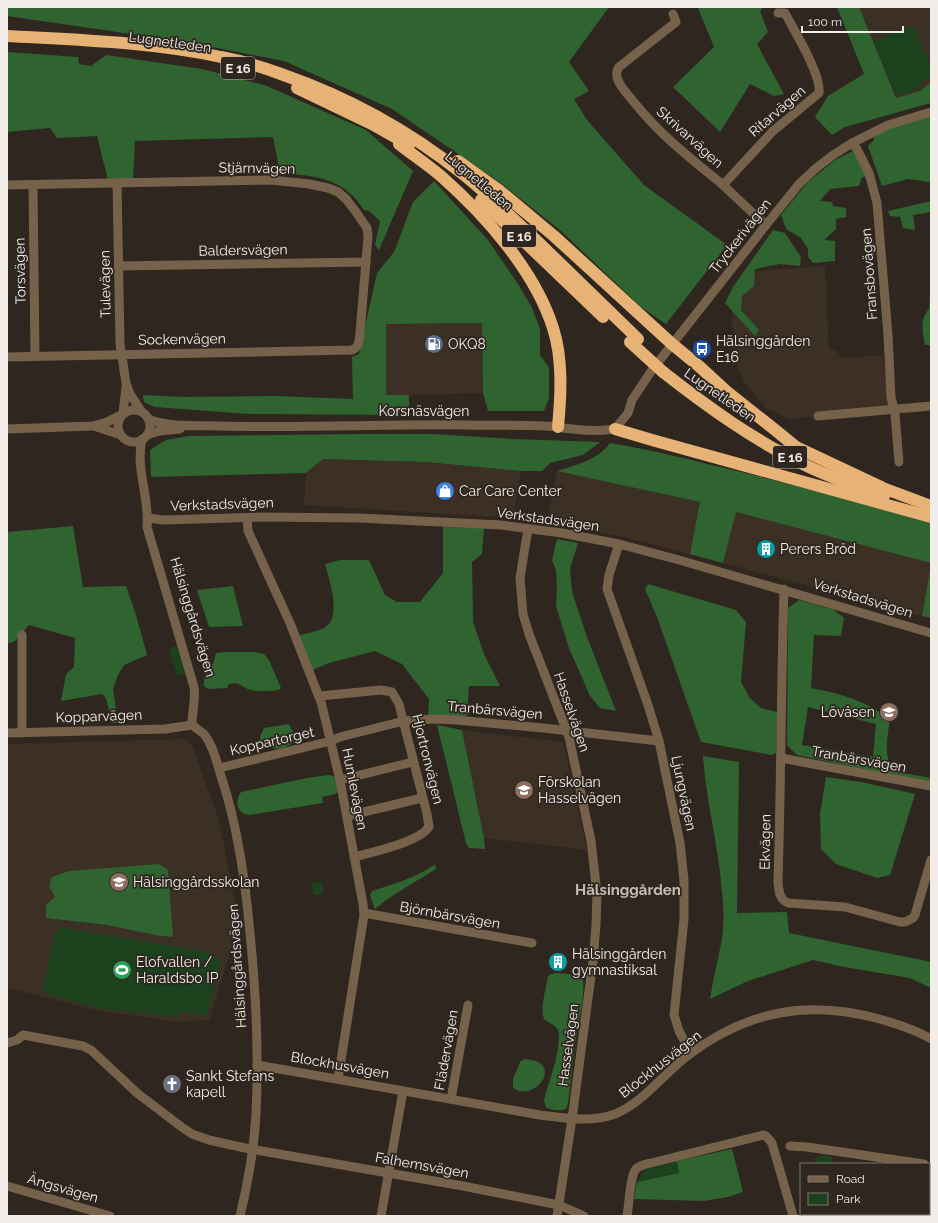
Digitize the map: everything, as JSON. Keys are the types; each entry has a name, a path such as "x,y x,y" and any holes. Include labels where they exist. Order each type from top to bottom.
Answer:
{"highway":[{"name":"Lugnetleden","path":"7,36 137,45 183,50 223,57 262,68 315,86 356,105 393,125 434,152 479,187 634,341"},
{"name":"Lugnetleden","path":"7,44 132,51 166,54 212,62 245,70 284,83 372,124 400,139 423,154 468,189 634,341 726,419 792,458 849,484 931,512"},
{"name":"E 16","path":"372,124 443,177 476,210 524,268 539,294 553,328 558,351 561,396 558,428"},
{"name":"E 16","path":"393,125 462,164 500,191 554,236 672,344 737,400 796,447 881,487 931,506"},
{"name":"Lugnetleden","path":"668,371 776,441 832,468 881,487"},
{"name":"E 16","path":"615,429 931,517"}],"street":[{"name":"Ritarvägen","path":"723,185 773,132 819,93 819,83 804,49 785,13 778,13"},
{"name":"Skrivarvägen","path":"673,14 676,22 621,65 617,70 617,75 623,88 652,124 679,149 723,185 766,225"},
{"name":"Tryckerivägen","path":"615,429 628,413 632,400 643,383 672,344 789,196 809,174 833,155 852,143 888,125 931,112"},
{"name":"Fransbovägen","path":"852,143 857,149 869,173 878,203 891,398 895,414 899,462"},
{"name":"Stjärnvägen","path":"7,185 271,180 309,184 338,192 346,199 365,224 368,237 360,333 357,348"},
{"name":"Tulevägen","path":"117,183 120,344 126,383 130,394 141,411"},
{"name":"Torsvägen","path":"33,185 36,356"},
{"name":"Baldersvägen","path":"119,266 366,262"},
{"name":"Sockenvägen","path":"7,357 346,351 357,348"},
{"name":"Tulevägen","path":"122,414 126,383"},
{"path":"818,416 931,406"},
{"path":"7,429 93,426 107,422 131,410 141,411 148,419 150,427 144,437 132,442 123,437 93,426"},
{"path":"122,414 118,420 118,426 123,437"},
{"name":"Korsnäsvägen","path":"148,419 155,422 170,424 233,426 307,427 468,425 604,430 615,429"},
{"name":"Korsnäsvägen","path":"144,437 170,430 233,426"},
{"name":"Hälsinggårdsvägen","path":"123,437 139,465"},
{"name":"Hälsinggårdsvägen","path":"144,437 139,451 139,465 148,518 148,533 194,688 195,700 192,713 192,725 204,735 212,749 219,768 234,820 244,875 255,994 257,1064 253,1148 240,1216"},
{"name":"Verkstadsvägen","path":"148,518 163,520 262,517 359,518 476,524 528,529 619,544 784,589 931,633"},
{"name":"Humlevägen","path":"247,518 250,536 290,623 320,696 340,780 364,913 338,1078"},
{"name":"Hasselvägen","path":"528,529 520,570 522,604 529,634 567,731 591,841 597,894 593,961 572,1119 557,1216"},
{"name":"Ljungvägen","path":"619,544 609,574 607,589 648,705 659,741 680,843 684,880 684,919 674,1005 675,1018 679,1031 692,1053"},
{"name":"Ekvägen","path":"784,589 781,674 781,758 778,882 780,894 784,901 788,903 845,907 894,921 905,922 915,915 931,860"},
{"path":"22,635 22,733"},
{"name":"Hjortronvägen","path":"320,696 377,690 388,690 392,692 397,699 404,721 429,825 424,832 414,838 388,848 354,858"},
{"name":"Tranbärsvägen","path":"331,741 340,737 404,721 435,719 659,741"},
{"name":"Kopparvägen","path":"7,733 165,729 192,725"},
{"name":"Koppartorget","path":"219,768 331,741"},
{"name":"Tranbärsvägen","path":"781,758 931,786"},
{"path":"340,780 413,762"},
{"path":"347,816 422,798"},
{"name":"Björnbärsvägen","path":"364,913 532,943"},
{"name":"Flädervägen","path":"451,1099 468,1005"},
{"name":"Blockhusvägen","path":"257,1064 540,1115 572,1119 602,1118 622,1111 635,1102 692,1053 714,1039 743,1024 791,1010 833,1011 861,1015 913,1029 931,1039"},
{"name":"Falhemsvägen","path":"7,1043 16,1040 23,1035 83,1046 91,1050 137,1093 192,1134 209,1140 559,1205 584,1216"},
{"path":"381,1216 403,1091"},
{"path":"627,1216 632,1180 634,1172 638,1168 651,1163 763,1135 766,1136 772,1143 793,1216"},
{"path":"790,1146 807,1147 878,1160 912,1163"},
{"name":"Ängsvägen","path":"7,1186 110,1216"}],"shaded area":[{"path":"859,7 931,7 931,82 920,91 896,98"},
{"path":"825,266 829,350 837,350 841,358 883,355 889,409 789,419 766,408 744,382 733,353 732,309 757,271"},
{"path":"482,323 483,393 386,396 386,324"},
{"path":"322,459 426,462 521,471 513,518 304,505 306,473"},
{"path":"557,471 700,502 931,563 922,616 636,540 547,521"},
{"name":"Förskolan Hasselvägen","path":"462,730 563,742 587,850 484,838"},
{"name":"Hälsinggårdsskolan","path":"183,739 192,745 216,811 223,839 239,925 209,1020 176,1022 95,1010 7,988 7,744"}],"green space":[{"path":"7,7 609,7 569,62 589,91 574,99 587,120 644,185 727,245 666,324 641,307 560,230 498,181 392,109 284,61 186,42 7,16"},
{"path":"696,7 763,7 760,11 768,32 757,44 784,94 774,96 750,84 720,132 673,87 714,47 698,8"},
{"path":"837,7 859,7 896,98 920,91 931,82 931,103 845,127 832,135 815,117 828,96 864,74"},
{"path":"913,25 931,66 931,77 923,80 919,88 902,95 895,93 874,41"},
{"path":"7,52 78,57 79,64 91,66 106,55 202,69 267,86 366,130 413,171 379,250 375,245 380,221 369,211 364,210 353,196 337,184 328,180 309,176 280,173 273,137 135,141 133,181 108,180 97,136 57,138 50,128 7,132"},
{"path":"931,115 931,185 930,182 908,179 882,186 868,146 873,141 875,136 893,124"},
{"path":"853,151 869,176 862,177 859,186 830,189 820,201 832,202 833,206 846,208 846,217 836,219 836,229 824,240 835,241 835,261 813,263 808,257 808,249 801,238 786,229 781,215 807,183 835,160"},
{"path":"434,181 488,240 518,284 532,308 540,329 540,355 549,368 549,398 544,411 488,411 483,393 482,323 386,324 386,395 409,395 409,415 249,414 155,407 144,402 143,395 182,397 276,396 353,399 352,357 359,354 377,273 394,252 413,202"},
{"path":"931,201 931,212 913,215 915,230 903,228 900,217 890,216 888,211"},
{"path":"773,230 785,233 801,257 800,266 780,264 755,269 754,286 742,296 741,310 759,330 755,336 725,303 733,287"},
{"path":"930,291 931,345 925,345 923,322 929,309"},
{"path":"432,434 600,442 583,455 550,463 542,471 521,471 426,462 323,459 306,473 151,477 150,450 166,440 188,436"},
{"path":"610,443 658,452 737,471 931,523 931,563 736,512 723,563 690,554 700,502 557,471 593,458"},
{"path":"73,526 83,587 126,586 147,655 124,665 118,675 113,689 118,723 112,723 106,698 102,694 61,701 66,674 74,667 75,638 29,625 14,642 7,643 7,532"},
{"path":"443,527 484,528 482,554 472,562 473,622 484,654 500,686 469,686 467,716 428,716 429,699 402,664 375,651 329,663 312,670 297,636 324,628 330,623 333,616 333,598 325,564 340,560 369,560 385,595 397,602 420,602 443,573"},
{"path":"557,539 578,543 570,569 572,592 587,637 616,711 600,708 590,696 569,648 556,606 556,570 552,560"},
{"path":"931,564 931,618 922,616"},
{"path":"648,584 736,610 746,622 741,682 750,698 761,708 777,712 776,753 772,755 701,742 657,617 645,589"},
{"path":"233,586 243,626 209,627 197,590"},
{"path":"799,600 834,610 844,618 841,636 814,635 811,688 862,702 890,719 887,752 892,771 931,778 931,783 797,755 787,745 788,608","holes":["808,707 876,724 873,757 802,745"]},
{"path":"177,645 186,673 177,676 169,649"},
{"path":"253,652 264,654 269,660 281,688 278,690 259,691 248,689 240,684 234,683 229,684 227,688 208,689 204,686 204,677 212,666 216,653"},
{"path":"289,724 294,734 295,742 286,747 274,749 261,742 260,737 264,728"},
{"path":"437,725 462,730 485,849 469,848 466,843"},
{"path":"703,756 739,762 737,913 787,912 789,933 931,962 931,988 910,978 844,967 813,960 748,981 710,999 722,939 723,910 718,859"},
{"path":"328,775 336,778 340,791 335,794 322,797 323,803 250,815 242,812 238,807 237,803 241,792"},
{"path":"826,777 861,782 915,794 890,875 877,878 836,864 821,849 820,814"},
{"path":"159,864 168,870 173,937 155,935 107,925 46,918 46,905 55,897 49,886 52,877 69,871"},
{"path":"434,865 437,868 397,893 375,909 370,895 372,891 412,877"},
{"path":"322,882 323,894 313,895 312,883"},
{"path":"59,927 207,952 220,961 208,1015 182,1012 177,1017 96,1008 43,992 54,934 57,934"},
{"path":"555,973 569,974 583,979 582,1004 574,1051 568,1103 566,1109 558,1110 546,1107 544,1101 559,1044 558,1029 543,1017 548,977 549,975"},
{"path":"524,1059 534,1060 542,1065 545,1070 545,1075 538,1086 527,1091 520,1091 513,1088 513,1079 520,1062"},
{"path":"732,1149 743,1192 728,1197 704,1201 634,1199 637,1182 679,1173 677,1161"},
{"path":"826,1155 831,1157 832,1163 816,1163 815,1159 818,1156"},
{"path":"677,1161 679,1173 637,1182 644,1170"},
{"path":"931,1162 930,1214 930,1163"},
{"path":"852,1215 926,1215 922,1216 847,1216"}],"place":[{"name":"OKQ8","path":"434,344"},
{"name":"Hälsinggården E16","path":"702,349"},
{"name":"Car Care Center","path":"445,491"},
{"name":"Perers Bröd","path":"766,549"},
{"name":"Lövåsen","path":"889,712"},
{"name":"Förskolan Hasselvägen","path":"524,790"},
{"name":"Hälsinggårdsskolan","path":"119,882"},
{"name":"Hälsinggården gymnastiksal","path":"558,962"},
{"name":"Elofvallen / Haraldsbo IP","path":"122,970"},
{"name":"Sankt Stefans kapell","path":"172,1084"}],"district":[{"name":"Hälsinggården","path":"628,890"}]}
